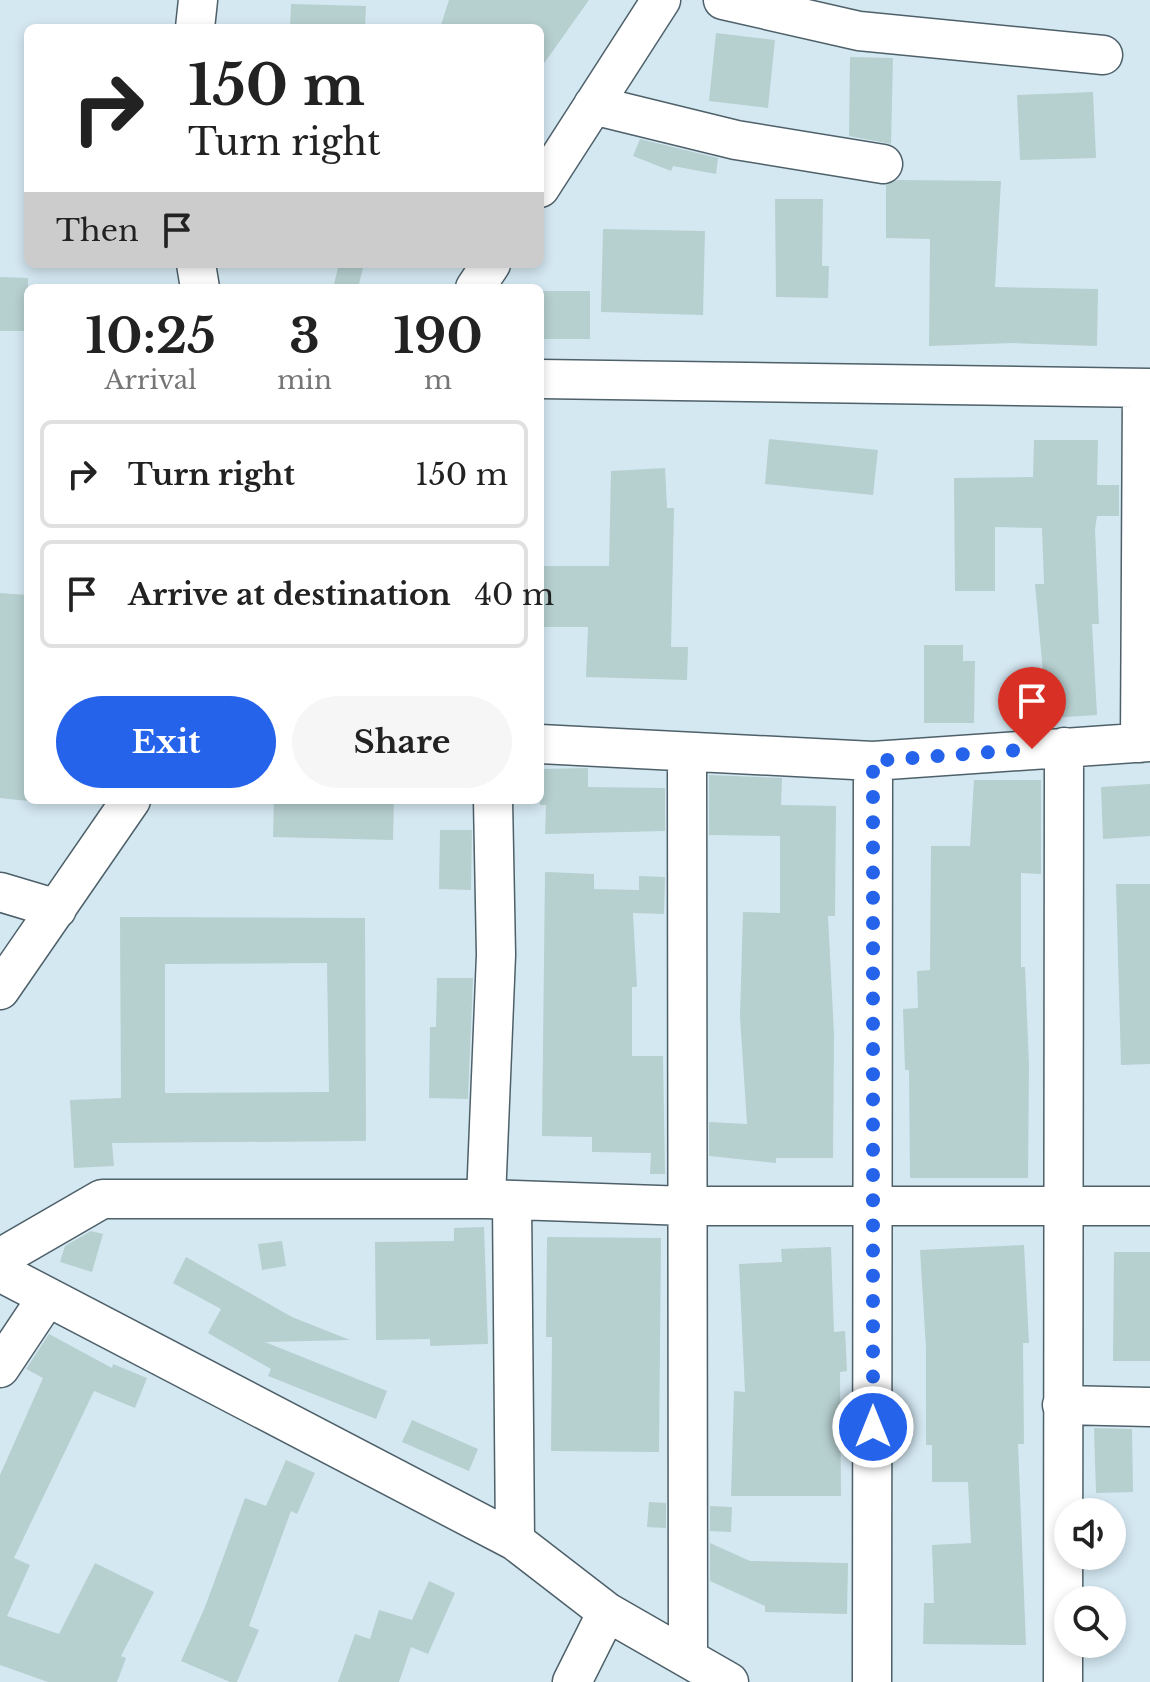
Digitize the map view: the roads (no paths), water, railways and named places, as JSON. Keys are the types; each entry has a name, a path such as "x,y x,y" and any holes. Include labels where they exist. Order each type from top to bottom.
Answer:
{"street":[{"path":"195,24 198,0"},
{"path":"544,182 661,0"},
{"path":"723,0 859,31 1103,55"},
{"path":"593,105 736,140 883,164"},
{"path":"544,379 1146,388 1145,743 873,761 544,744"},
{"path":"1063,1682 1061,1204 1064,747"},
{"path":"687,752 688,1658"},
{"path":"872,1682 873,761"},
{"path":"0,990 128,804"},
{"path":"493,804 499,1199 515,1541"},
{"path":"0,892 57,909"},
{"path":"0,1258 102,1199 499,1199 687,1206 1150,1206"},
{"path":"0,1272 46,1299 515,1541 607,1612 729,1682"},
{"path":"0,1368 46,1299"},
{"path":"1062,1405 1150,1407"},
{"path":"572,1682 607,1612"}]}
